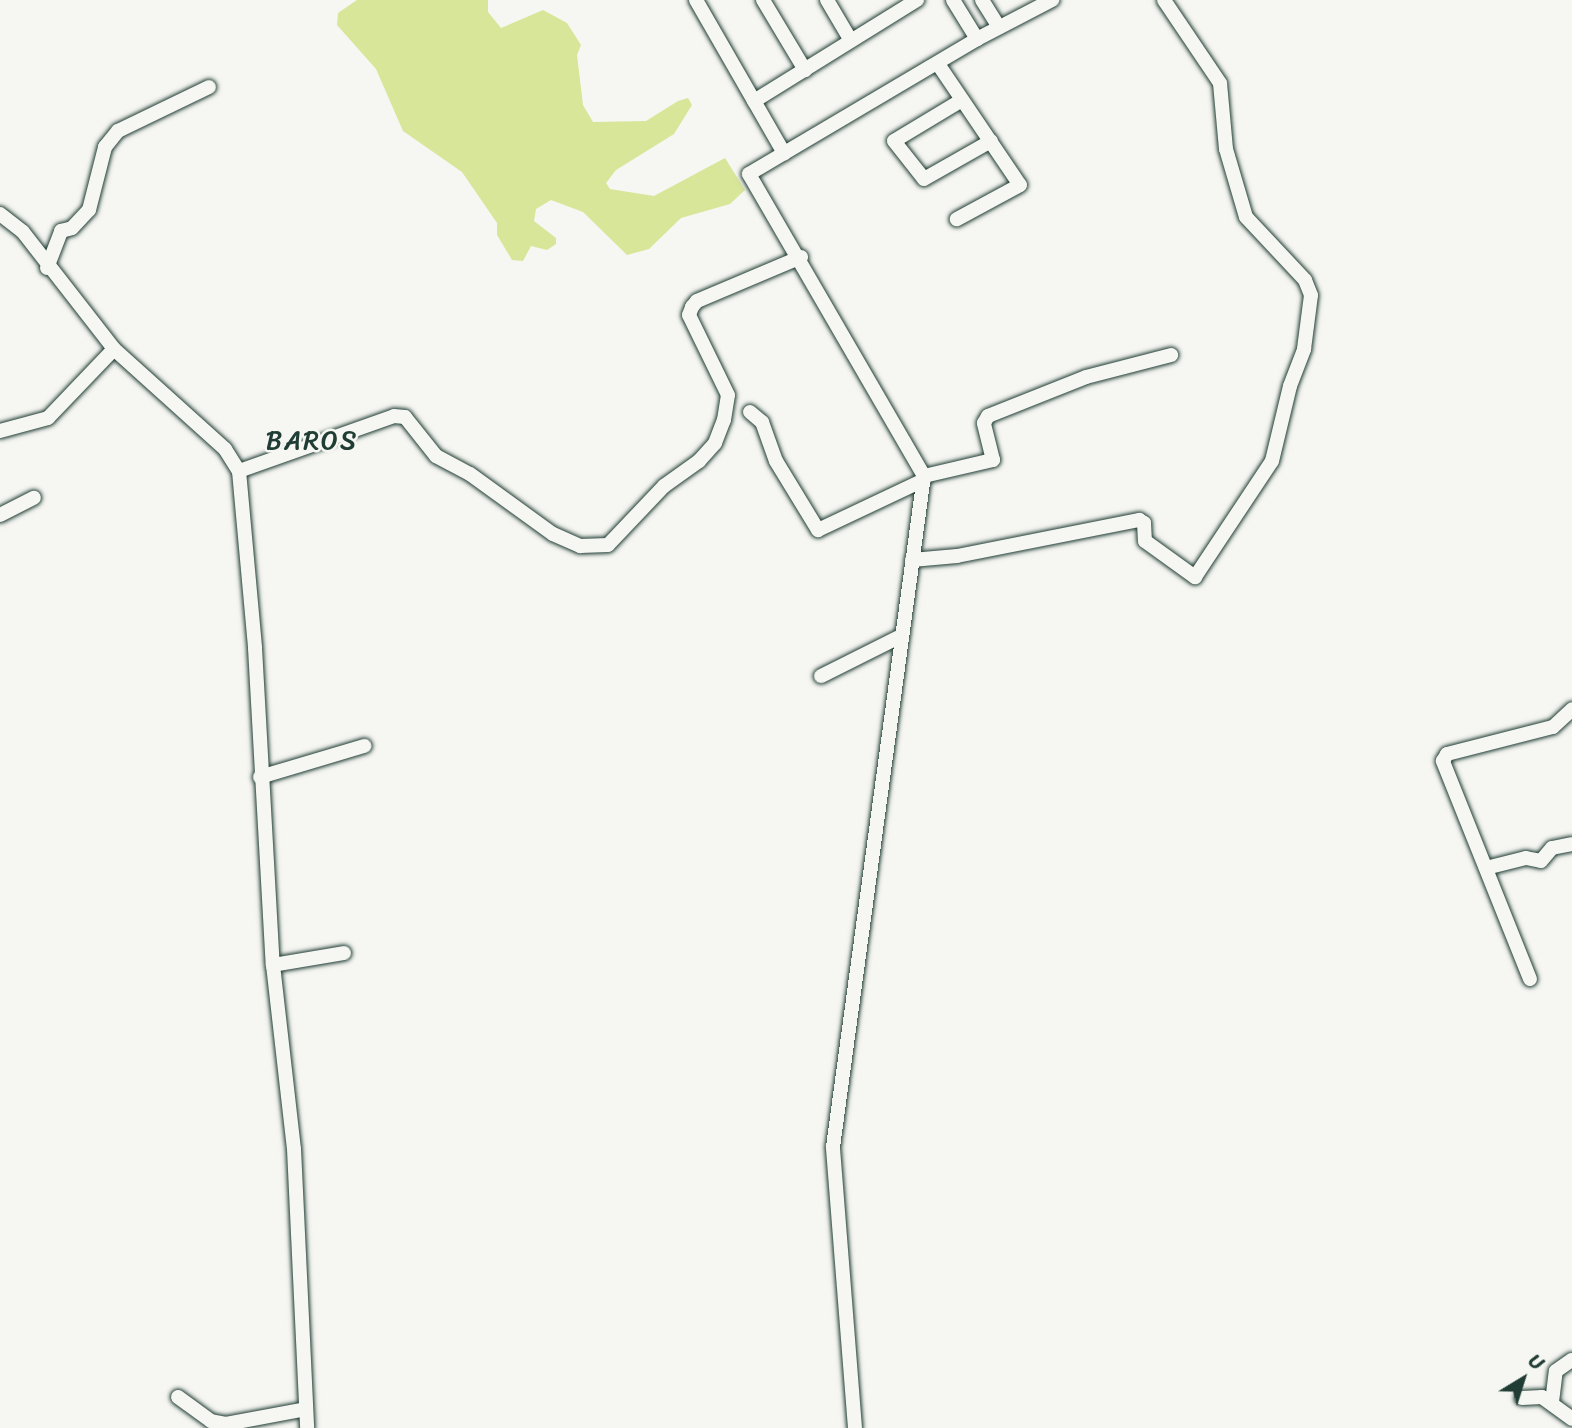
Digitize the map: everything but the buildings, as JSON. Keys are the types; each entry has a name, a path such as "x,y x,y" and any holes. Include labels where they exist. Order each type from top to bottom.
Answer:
{"street":[{"path":"696,0 784,153"},
{"path":"763,0 805,70"},
{"path":"827,0 850,38"},
{"path":"754,101 805,70 897,5 917,0"},
{"path":"953,0 977,39"},
{"path":"982,0 999,27"},
{"path":"855,1428 833,1147 899,637 924,478 801,257 749,173 977,39 1052,0"},
{"path":"912,560 967,555 1139,520 1145,541 1195,577 1272,461 1290,386 1304,349 1311,310 1309,288 1246,217 1226,149 1220,83 1164,0"},
{"path":"938,64 1020,186 957,219"},
{"path":"47,268 61,231 72,228 89,210 104,147 118,131 209,86"},
{"path":"962,100 894,141 924,179 990,141"},
{"path":"0,214 23,232 47,268 114,349 225,449 239,471 256,648 260,776 273,965 294,1149 307,1428"},
{"path":"239,471 394,416 405,417 436,456 470,474 553,534 580,546 608,545 664,486 707,452 724,421 728,395 690,315 696,301 801,257"},
{"path":"0,431 48,418 114,349"},
{"path":"750,412 762,422 776,461 818,530 924,478 993,460 984,424 988,416 1086,377 1171,355"},
{"path":"0,515 34,498"},
{"path":"821,676 899,637"},
{"path":"1530,979 1443,761 1447,754 1553,727 1572,709"},
{"path":"260,776 364,746"},
{"path":"1486,869 1526,858 1541,861 1552,848 1572,844"},
{"path":"273,965 344,953"},
{"path":"1552,1402 1556,1371 1572,1360"},
{"path":"178,1396 211,1421 226,1424 306,1409"},
{"path":"1522,1398 1552,1402 1572,1419"}],"green space":[{"path":"357,0 488,0 488,12 501,28 543,10 567,23 581,45 577,55 583,105 593,122 646,121 678,101 688,98 692,105 674,134 616,170 606,183 610,189 654,196 725,158 745,190 730,204 681,218 649,249 627,255 583,212 551,200 536,209 534,221 556,238 556,244 547,250 531,246 523,261 512,260 497,235 497,223 462,172 403,131 376,69 337,25 338,13"}],"district":[{"name":"BAROS","path":"312,441"}]}
